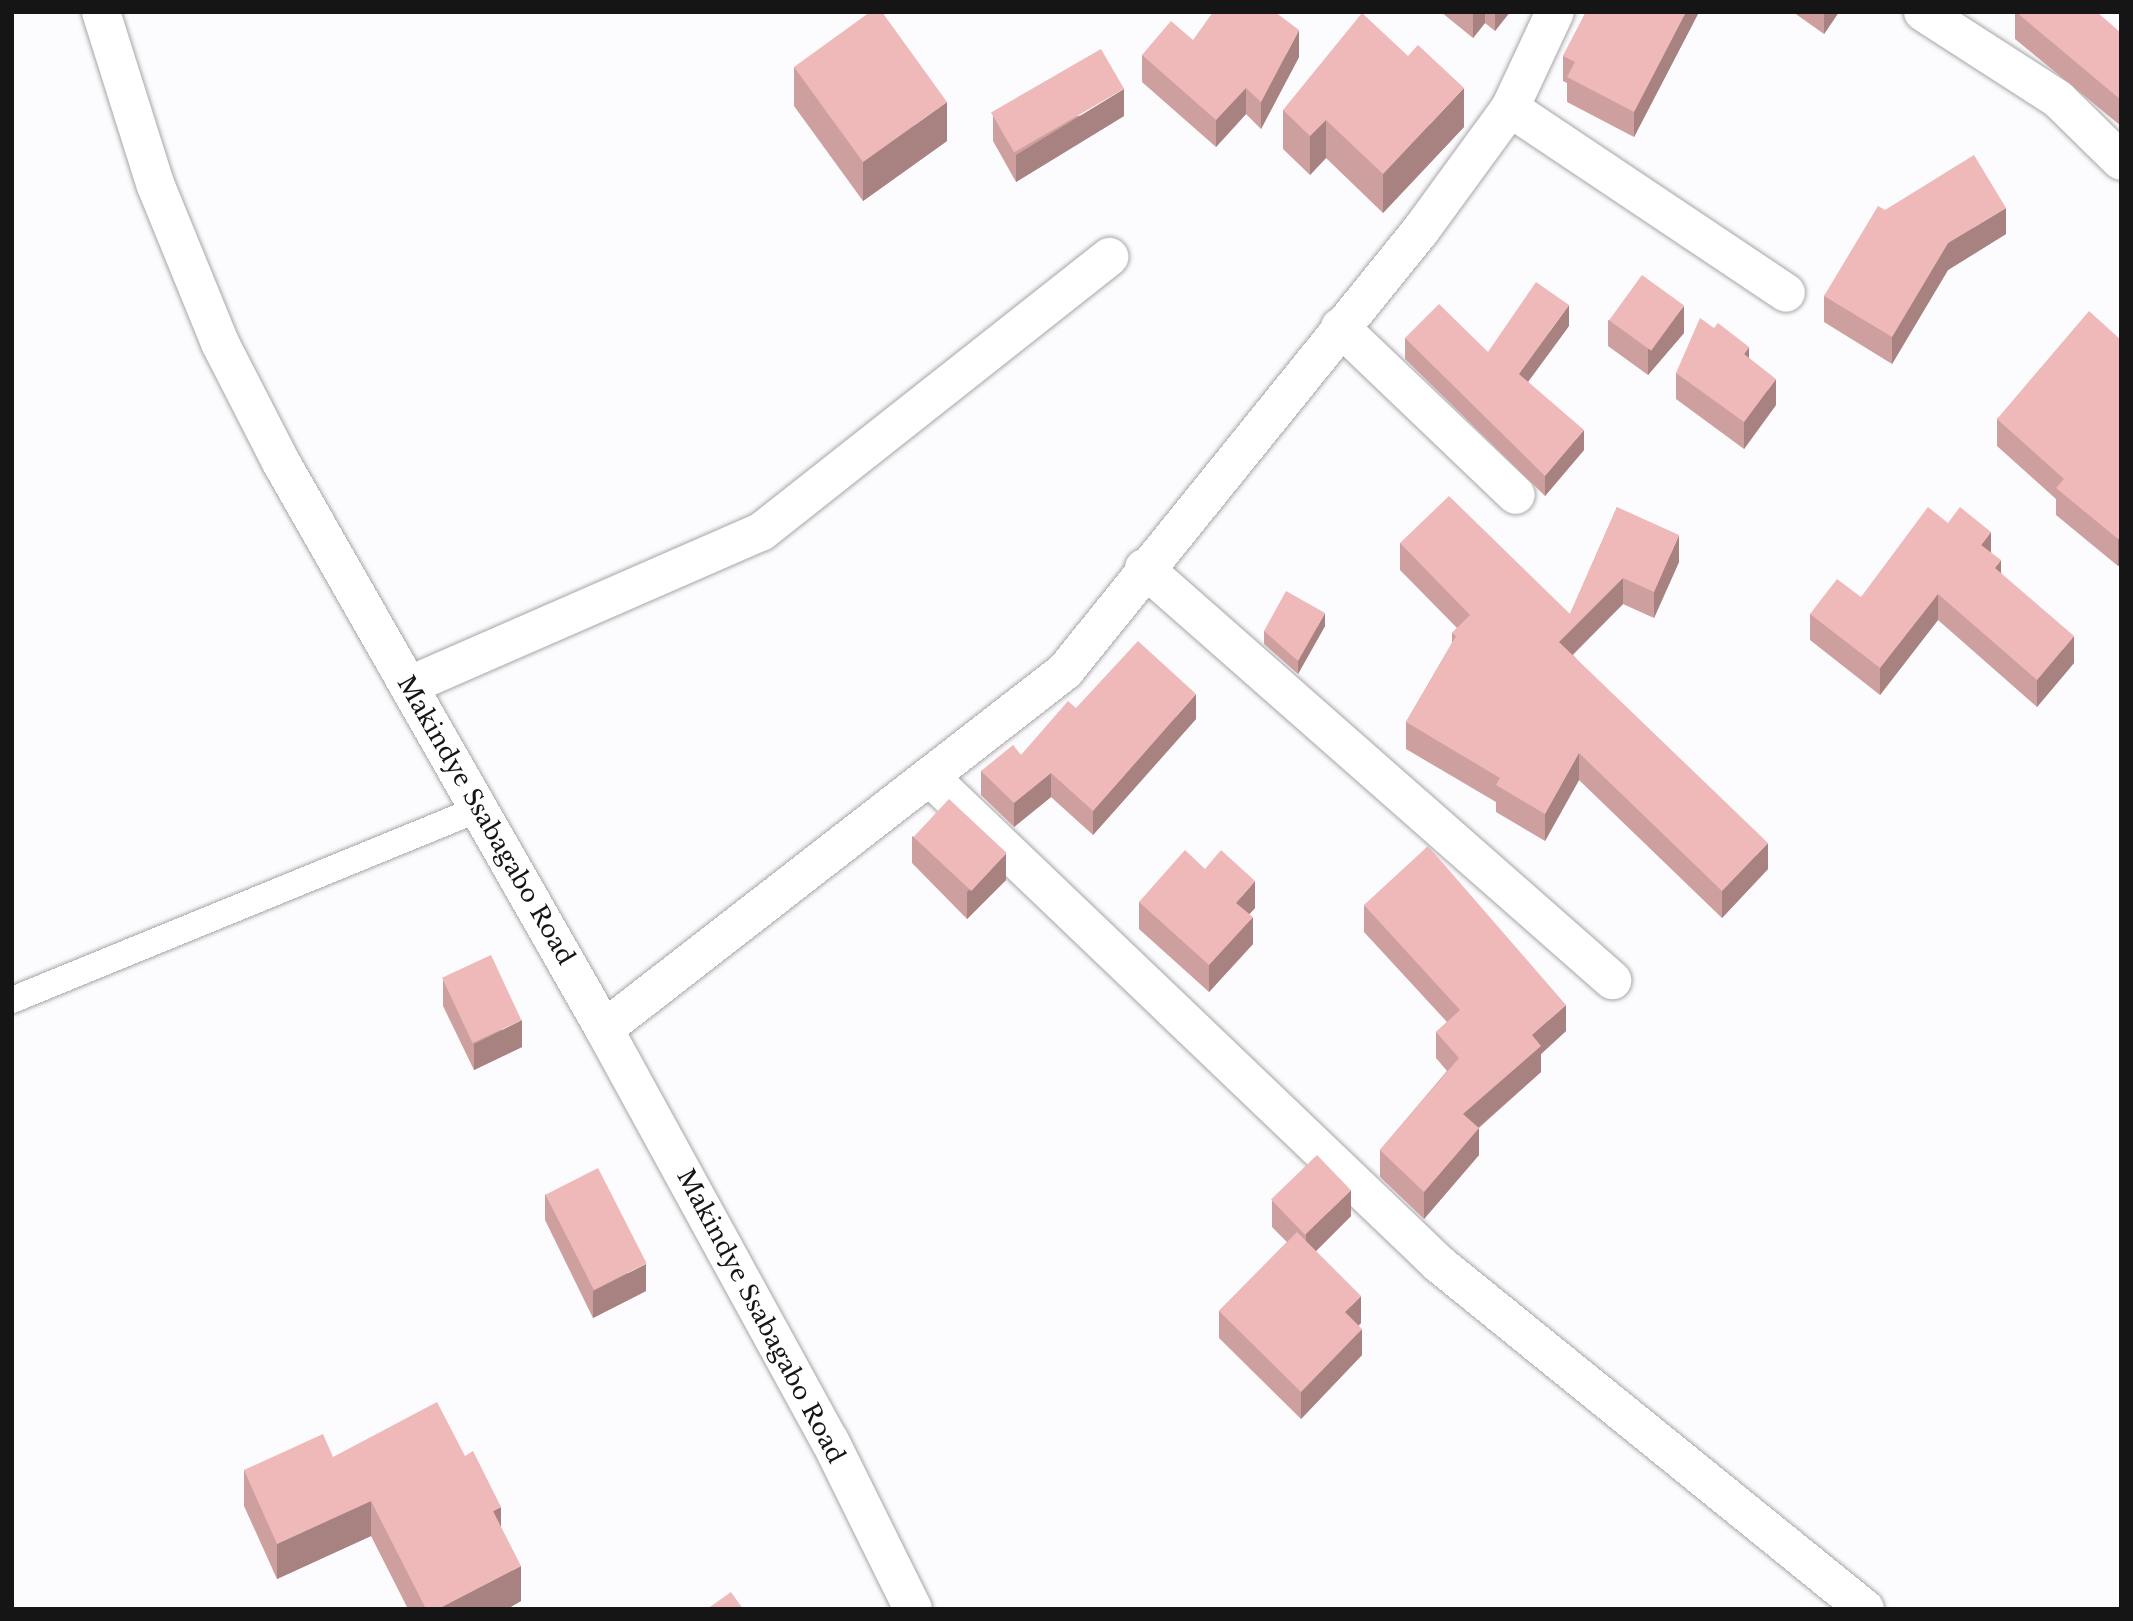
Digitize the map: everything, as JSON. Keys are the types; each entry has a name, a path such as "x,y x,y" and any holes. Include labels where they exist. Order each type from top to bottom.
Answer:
{"street":[{"name":"Makindye Ssabagabo Road","path":"101,12 156,186 220,343 282,464 481,807 830,1441 914,1609"},
{"path":"604,1029 931,778 1065,671 1143,568 1340,327 1510,108 1555,12"},
{"path":"1923,12 2058,99 2121,162"},
{"path":"1510,108 1786,293"},
{"path":"410,685 761,532 1109,257"},
{"path":"1340,327 1516,495"},
{"path":"1143,568 1612,980"},
{"path":"931,778 1439,1264 1865,1609"}],"lane":[{"path":"12,1000 481,807"}],"building":[{"path":"870,12 882,12 947,102 863,162 794,67"},
{"path":"1213,12 1275,12 1299,30 1261,102 1246,88 1216,120 1142,55 1171,21 1193,40"},
{"path":"1586,12 1686,12 1634,112 1567,77 1575,62 1563,56"},
{"path":"2016,12 2097,12 2121,33 2121,100"},
{"path":"1362,13 1408,56 1418,45 1464,88 1383,174 1326,120 1310,136 1283,110"},
{"path":"1101,49 1124,89 1014,152 991,112"},
{"path":"1974,155 2006,208 1948,243 1892,337 1824,296 1878,206 1885,210"},
{"path":"1642,275 1684,306 1651,351 1609,320"},
{"path":"1536,282 1569,305 1519,374 1584,430 1545,476 1405,338 1439,304 1488,352"},
{"path":"2089,311 2121,340 2121,536 2118,539 2056,488 2064,479 1997,419"},
{"path":"1700,318 1714,328 1718,323 1749,347 1744,354 1776,379 1744,422 1676,373"},
{"path":"1449,496 1570,614 1617,507 1679,535 1654,592 1623,578 1559,642 1768,843 1722,891 1579,753 1545,814 1496,785 1500,778 1406,722 1456,636 1452,633 1470,615 1400,543"},
{"path":"1928,507 1948,523 1960,507 1991,532 1981,545 2001,560 1995,568 2074,636 2037,680 1938,594 1880,668 1810,614 1837,579 1861,597"},
{"path":"1286,591 1325,613 1298,661 1264,631"},
{"path":"1138,641 1196,694 1093,811 1051,773 1014,803 981,771 1013,745 1021,755 1068,701 1076,708"},
{"path":"949,799 1007,853 971,891 914,837"},
{"path":"1428,846 1566,1005 1532,1035 1541,1046 1463,1114 1479,1128 1424,1192 1380,1150 1459,1058 1436,1032 1460,1010 1364,905"},
{"path":"1185,850 1205,869 1221,850 1255,881 1236,903 1253,917 1209,965 1139,902"},
{"path":"491,955 521,1020 472,1043 442,978"},
{"path":"1317,1155 1351,1190 1305,1235 1271,1199"},
{"path":"598,1168 647,1263 594,1290 545,1195"},
{"path":"1297,1232 1361,1296 1345,1312 1362,1329 1301,1392 1219,1311"},
{"path":"437,1402 465,1456 473,1451 501,1507 493,1511 521,1566 438,1609 426,1609 371,1501 277,1544 244,1470 323,1434 333,1457"},
{"path":"731,1592 743,1609 707,1609"}]}
